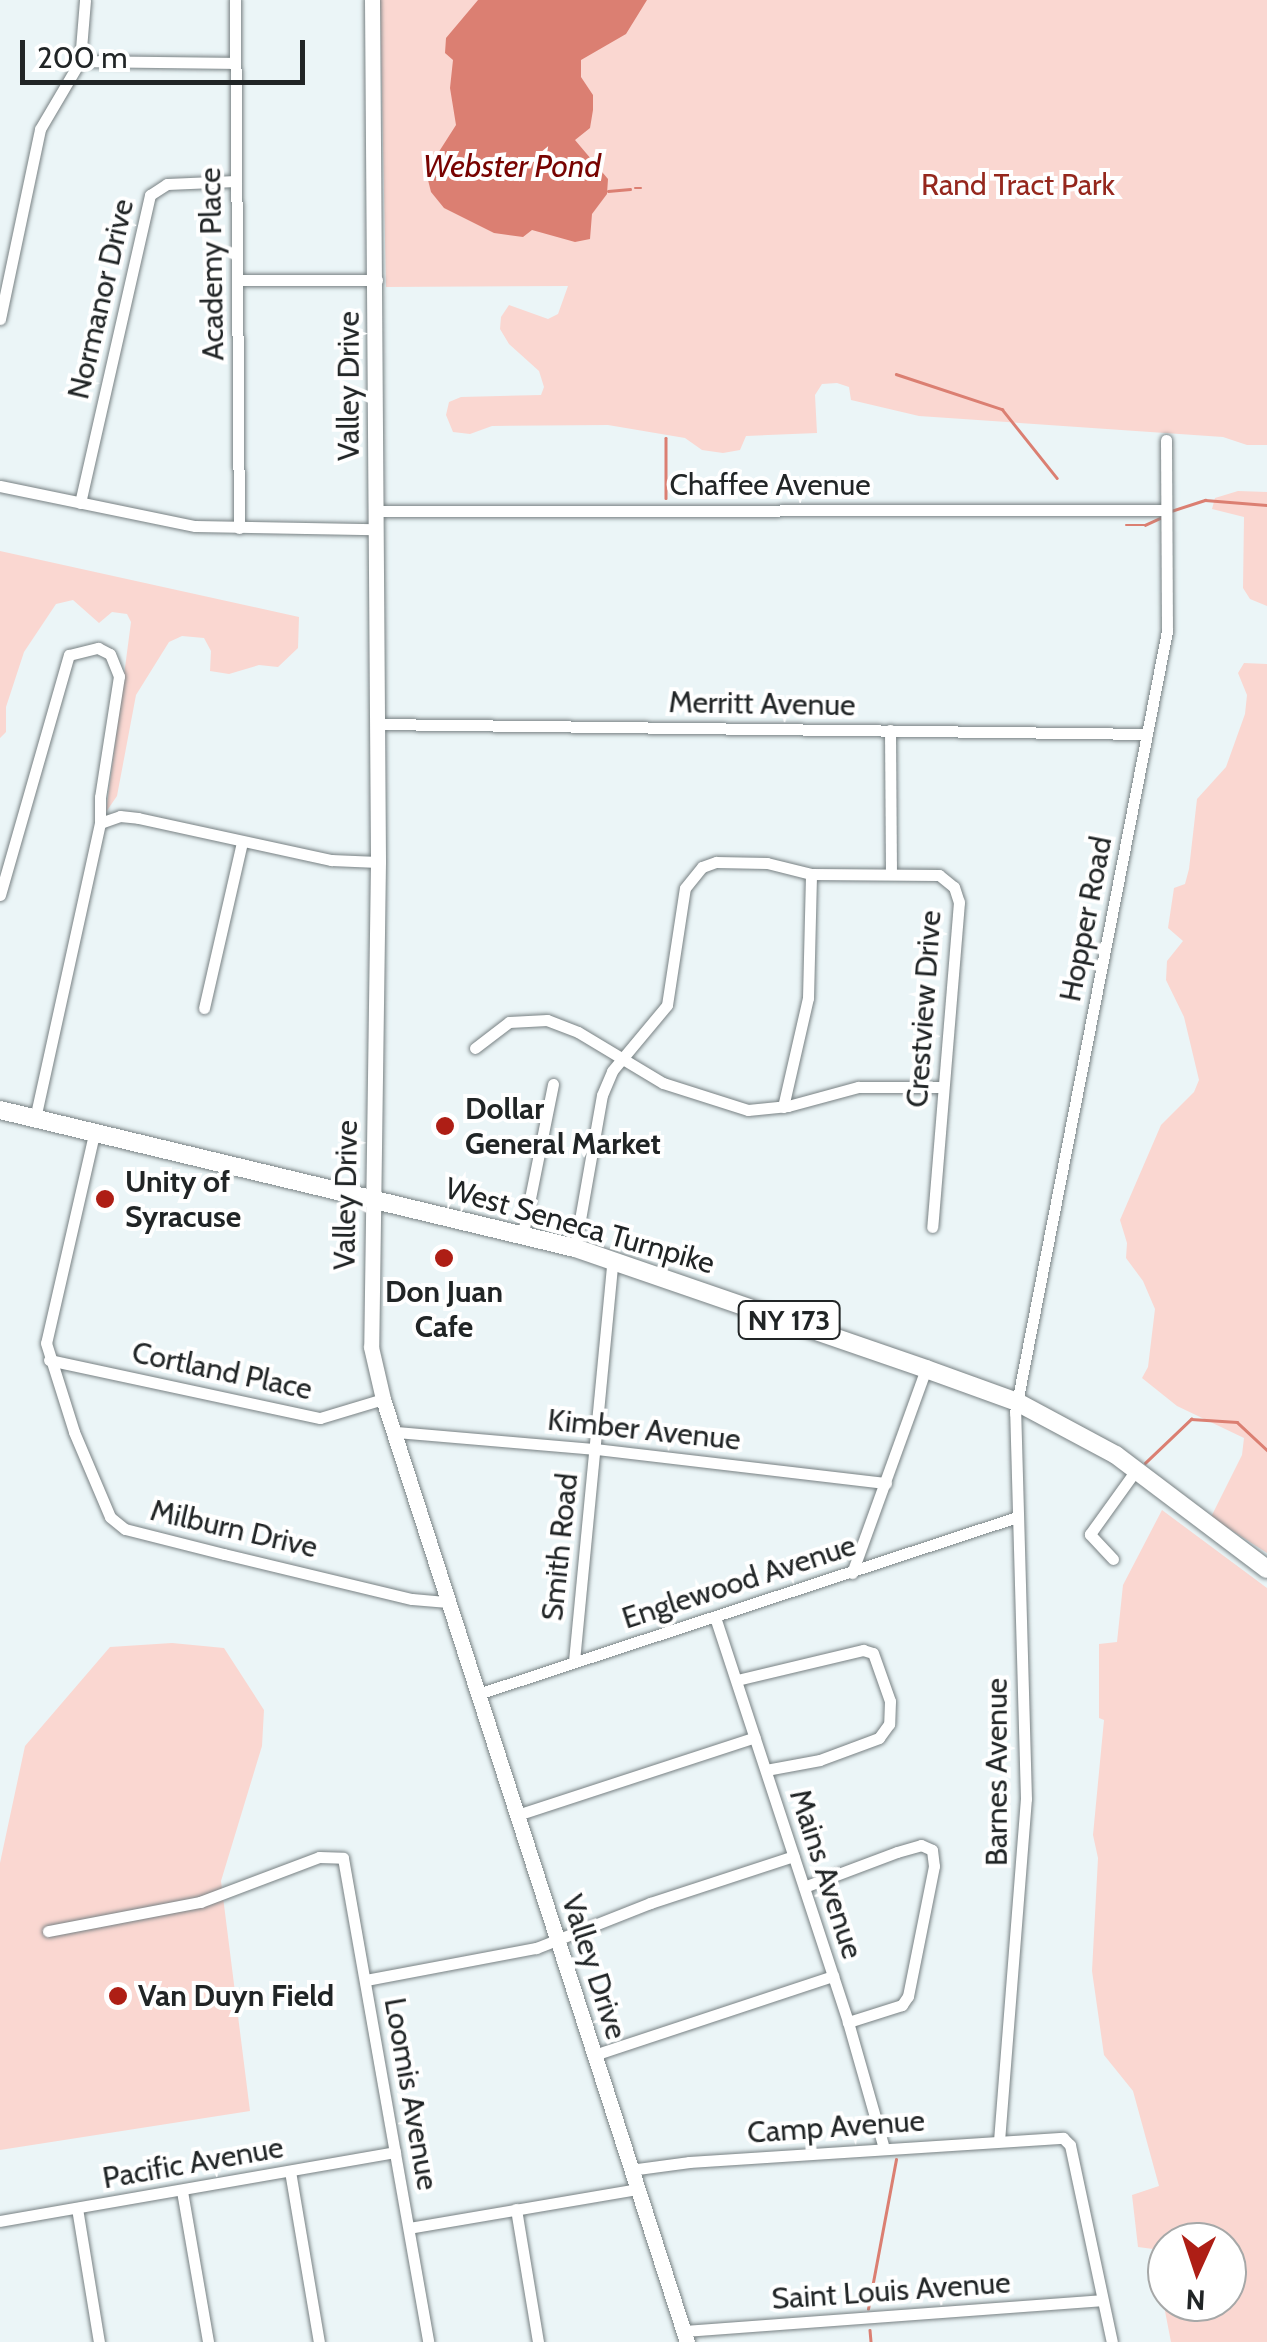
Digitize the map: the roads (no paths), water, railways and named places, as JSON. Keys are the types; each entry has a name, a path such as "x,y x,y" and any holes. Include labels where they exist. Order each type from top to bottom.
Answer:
{"main road":[{"name":"Valley Drive","path":"372,0 377,280 378,862 371,1347 383,1399 685,2336"},
{"name":"West Seneca Turnpike","path":"0,1110 576,1248 926,1369 1017,1402 1089,1439 1267,1569"}],"street":[{"path":"0,318 40,129 80,60 85,0"},
{"name":"Academy Place","path":"235,0 239,528"},
{"path":"80,60 235,63"},
{"name":"Normanor Drive","path":"80,503 150,195 167,184 236,182"},
{"path":"238,280 377,280"},
{"name":"Hopper Road","path":"1017,1402 1166,630 1166,440"},
{"path":"0,486 194,526 376,529"},
{"name":"Chaffee Avenue","path":"376,511 1165,510"},
{"path":"0,895 69,655 88,647 110,654 119,676 100,797 100,823 36,1119"},
{"name":"Merritt Avenue","path":"376,724 1147,734"},
{"name":"Crestview Drive","path":"890,730 892,874 946,878 959,902 932,1227"},
{"path":"100,823 120,816 138,818 331,860 378,862"},
{"path":"204,1008 242,842"},
{"path":"576,1248 594,1123 612,1071 667,1006 685,888 695,873 716,862 767,863 811,874 892,874"},
{"path":"783,1107 808,998 811,874"},
{"path":"476,1048 509,1022 547,1020 578,1032 662,1083 726,1107 783,1107 858,1087 944,1087"},
{"path":"523,1234 554,1084"},
{"name":"Milburn Drive","path":"94,1134 48,1323 50,1360 110,1517 125,1529 412,1599 448,1602"},
{"name":"Smith Road","path":"574,1661 613,1260"},
{"name":"Cortland Place","path":"50,1360 320,1418 383,1399"},
{"path":"852,1572 926,1369"},
{"name":"Barnes Avenue","path":"1000,2141 1026,1799 1012,1440 1017,1402"},
{"name":"Kimber Avenue","path":"396,1432 596,1449 886,1482"},
{"path":"1113,1559 1090,1534 1136,1470"},
{"name":"Englewood Avenue","path":"478,1694 1017,1517"},
{"name":"Mains Avenue","path":"715,1617 848,2022 884,2148"},
{"path":"737,1680 863,1650 873,1653 890,1701 889,1724 880,1738 820,1760 766,1770"},
{"path":"517,1815 755,1737"},
{"path":"804,1887 896,1852 921,1845 932,1850 926,1912 908,1996 902,2005 848,2022"},
{"path":"366,1980 518,1952 794,1856"},
{"name":"Loomis Avenue","path":"48,1931 200,1902 319,1857 340,1857 346,1862 428,2342"},
{"path":"594,2054 833,1976"},
{"name":"Camp Avenue","path":"630,2170 650,2164 1063,2138 1070,2145 1102,2300"},
{"name":"Pacific Avenue","path":"0,2221 395,2152"},
{"path":"290,2171 319,2342"},
{"path":"409,2228 636,2189"},
{"path":"182,2191 208,2342"},
{"path":"77,2208 99,2342"},
{"path":"516,2209 538,2342"},
{"path":"1102,2300 1112,2342"},
{"name":"Saint Louis Avenue","path":"685,2336 1102,2300"}],"water":[{"name":"Webster Pond","path":"478,0 647,0 626,34 581,60 581,77 593,95 593,110 590,128 575,140 608,179 607,194 592,214 590,239 575,242 532,230 523,237 494,233 444,208 431,192 426,172 456,125 450,88 453,60 445,53 446,38"}],"waterway":[{"path":"635,188 641,188"},
{"path":"608,191 630,189"},
{"path":"896,374 1002,409 1057,478"},
{"path":"666,438 666,498"},
{"path":"1171,511 1205,500 1267,505"},
{"path":"1126,525 1145,525 1160,518"},
{"path":"1145,1463 1191,1419 1237,1422 1267,1450"},
{"path":"868,2309 896,2160"},
{"path":"870,2330 871,2342"}],"place":[{"name":"Dollar General Market","path":"445,1126"},
{"name":"Unity of Syracuse","path":"105,1199"},
{"name":"Don Juan Cafe","path":"444,1258"},
{"name":"Van Duyn Field","path":"118,1996"}],"park label":[{"name":"Rand Tract Park","path":"1018,185"}]}
